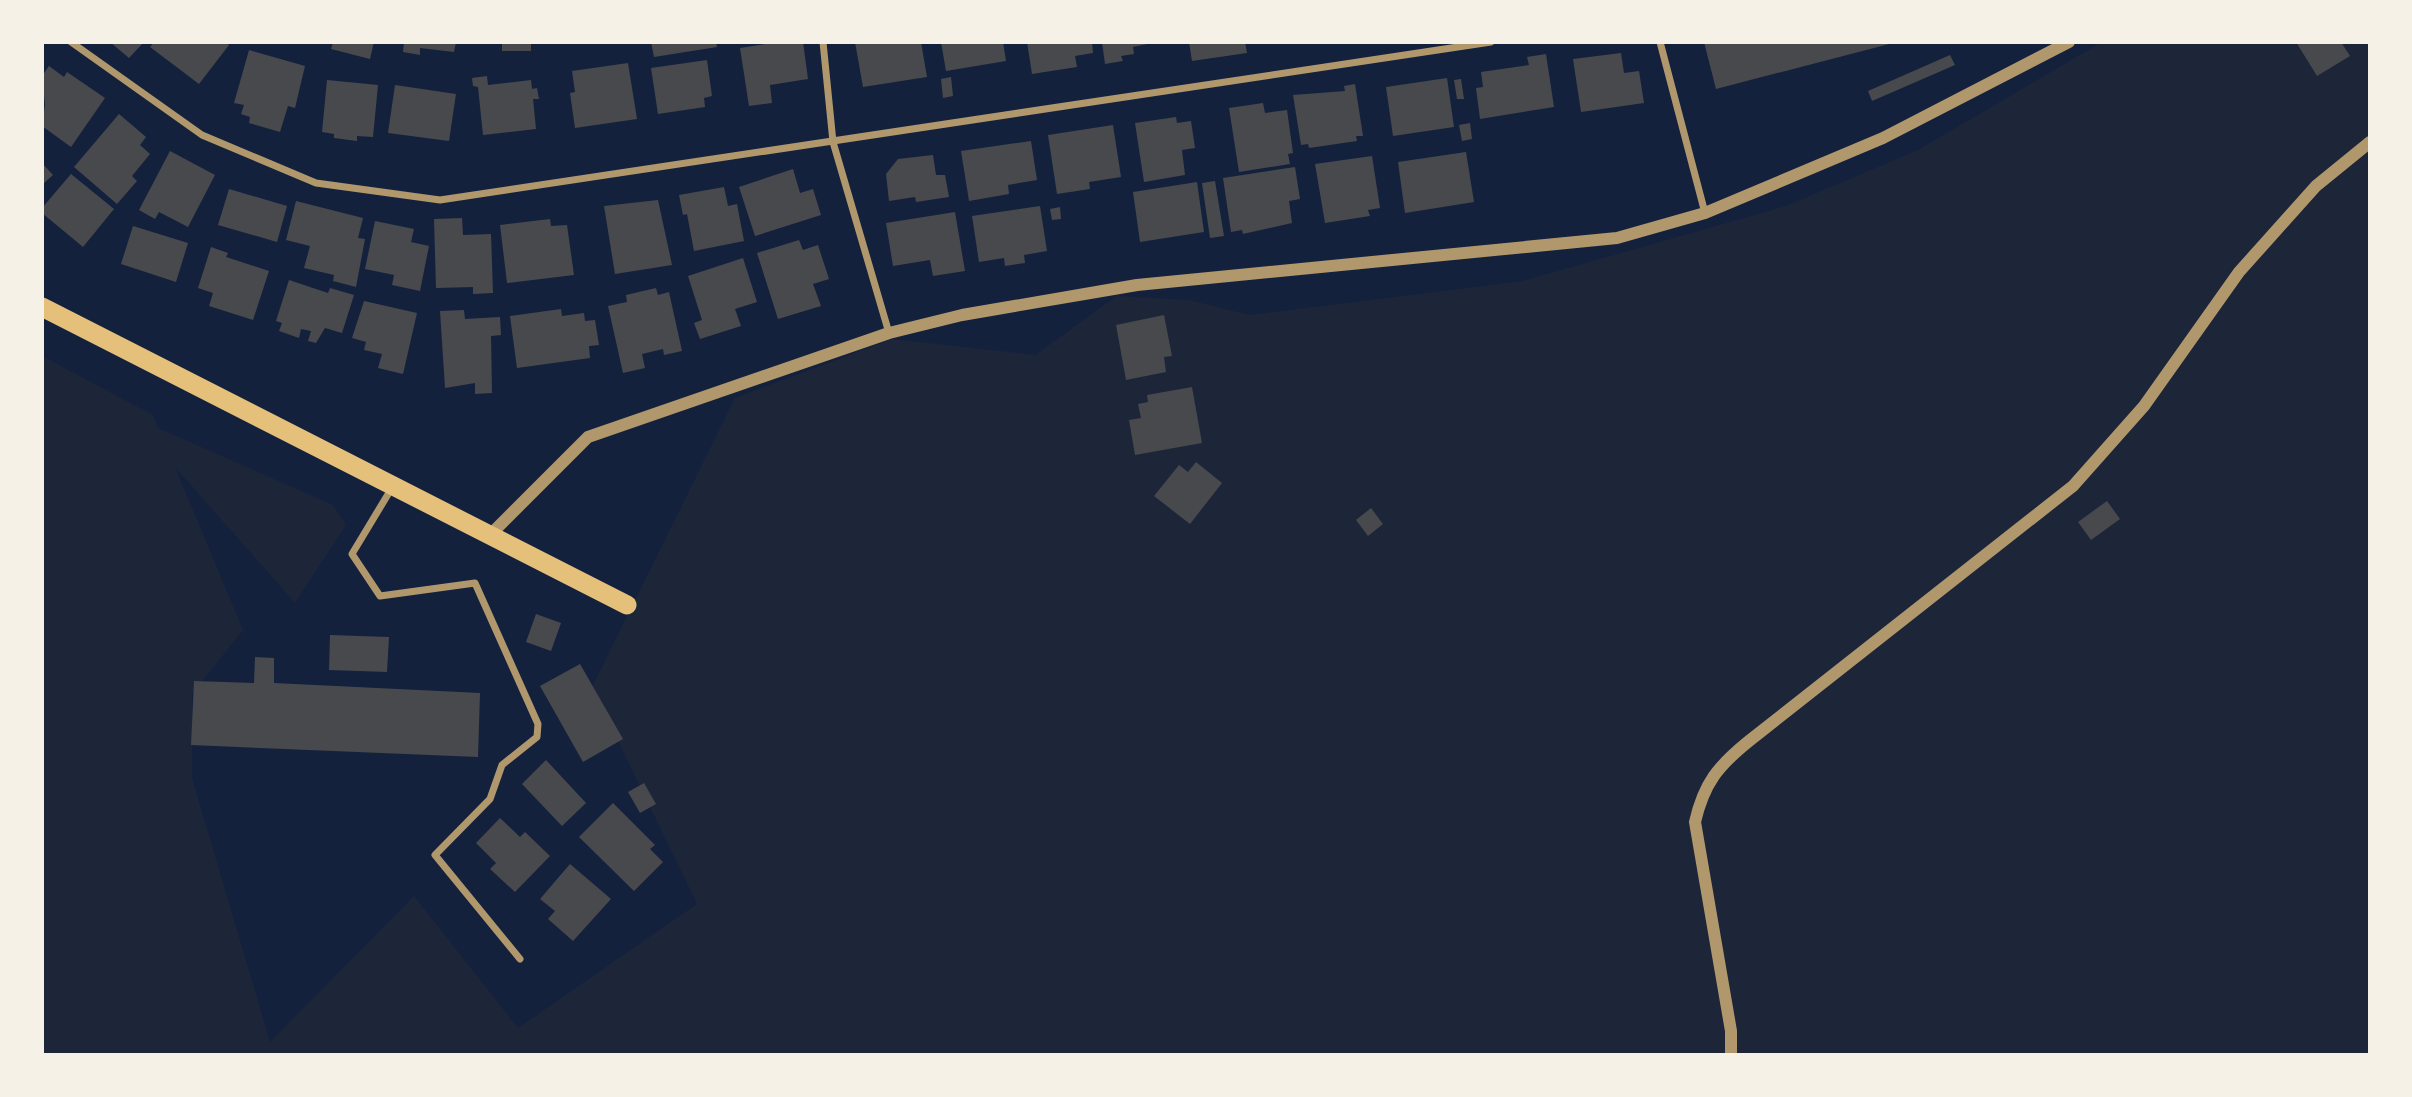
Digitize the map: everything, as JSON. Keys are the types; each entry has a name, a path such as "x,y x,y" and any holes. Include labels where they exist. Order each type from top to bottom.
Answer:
{"highway":[{"path":"42,307 627,606"}],"street":[{"path":"71,42 202,135 316,183 440,200 1491,42"},
{"path":"823,42 833,142 889,333"},
{"path":"1660,42 1705,214"},
{"path":"490,535 588,437 889,333 962,314 1137,285 1617,238 1705,214 1883,138 2069,42"},
{"path":"1731,1055 1731,1031 1695,822 1702,792 1724,761 2073,486 2144,406 2239,272 2316,186 2370,142"},
{"path":"393,485 352,555 380,596 475,583 538,724 537,737 502,765 490,799 435,855 520,958"}],"shaded area":[{"path":"2102,42 2370,42 2370,1055 42,1055 42,356 153,415 158,428 333,505 346,525 295,603 175,467 243,630 192,694 192,778 270,1042 414,896 518,1028 697,904 592,687 735,398 892,339 1035,355 1117,296 1189,300 1249,315 1523,281 1786,206 1918,150"}],"building":[{"path":"110,42 144,42 129,58"},
{"path":"154,42 225,42 229,45 199,84 150,47"},
{"path":"333,42 374,42 370,59 331,49"},
{"path":"404,42 456,42 454,52 420,48 420,55 403,52"},
{"path":"502,42 531,42 531,51 502,51"},
{"path":"651,42 716,42 717,47 654,57"},
{"path":"779,42 803,42 808,79 770,85 772,103 749,106 740,48"},
{"path":"855,42 921,42 927,77 863,87"},
{"path":"941,42 1003,42 1006,61 946,71"},
{"path":"1027,42 1092,42 1093,53 1075,56 1077,67 1032,74"},
{"path":"1102,42 1152,43 1133,47 1134,54 1121,56 1123,61 1105,64"},
{"path":"1189,42 1245,42 1247,53 1192,61"},
{"path":"1704,42 1893,42 1893,43 1716,89"},
{"path":"2296,42 2341,42 2350,56 2317,76"},
{"path":"249,50 305,66 295,108 288,106 280,132 249,123 250,117 241,114 244,105 234,103"},
{"path":"1621,53 1624,73 1639,71 1644,103 1581,112 1573,59"},
{"path":"1546,54 1554,107 1480,119 1476,88 1483,87 1481,72 1529,65 1527,57"},
{"path":"1950,55 1955,65 1872,101 1868,91"},
{"path":"707,60 712,96 704,98 705,107 658,114 651,68"},
{"path":"628,63 637,119 575,128 570,93 575,92 572,71"},
{"path":"49,66 64,77 67,72 105,98 71,147 42,126 45,105 42,76"},
{"path":"487,76 488,85 531,80 532,89 537,88 539,99 533,99 536,129 483,135 478,87 473,86 472,78"},
{"path":"951,77 953,96 943,98 941,79"},
{"path":"1447,78 1454,127 1393,136 1386,87"},
{"path":"1461,79 1464,99 1457,99 1454,80"},
{"path":"327,80 378,85 373,137 357,136 357,141 334,138 334,134 322,132"},
{"path":"1355,84 1363,136 1356,136 1357,141 1309,148 1308,144 1301,145 1293,95 1345,91 1344,86"},
{"path":"395,85 456,94 449,141 388,133"},
{"path":"1263,103 1265,113 1287,110 1293,153 1288,154 1290,164 1239,172 1229,108"},
{"path":"119,114 146,137 140,145 150,154 132,176 137,181 117,204 74,167"},
{"path":"1176,117 1177,123 1191,121 1195,148 1182,150 1185,175 1144,182 1135,123"},
{"path":"1470,123 1472,139 1462,141 1459,125"},
{"path":"1113,125 1121,177 1089,182 1090,189 1057,194 1048,135"},
{"path":"1031,141 1037,180 1008,185 1009,194 969,201 961,151"},
{"path":"170,151 215,175 188,227 159,212 155,219 139,210"},
{"path":"1466,152 1474,202 1405,213 1398,162"},
{"path":"933,155 936,175 945,175 949,197 916,202 915,197 889,201 886,174 898,159"},
{"path":"1372,156 1380,208 1368,210 1370,216 1325,223 1315,164"},
{"path":"42,163 53,175 42,185"},
{"path":"1295,167 1300,199 1289,201 1292,223 1243,234 1242,230 1231,232 1223,178"},
{"path":"793,169 800,193 813,189 821,215 755,236 739,187"},
{"path":"71,174 114,209 83,247 42,213 42,208"},
{"path":"1215,181 1224,236 1210,238 1202,183"},
{"path":"1197,182 1204,232 1140,242 1133,192"},
{"path":"724,187 728,206 737,204 744,241 694,251 687,214 683,215 679,195"},
{"path":"229,189 287,206 277,242 218,225"},
{"path":"658,200 672,265 615,274 604,206"},
{"path":"296,201 363,218 358,238 365,239 356,287 333,281 334,275 304,268 310,246 286,240"},
{"path":"1040,206 1047,251 1024,255 1025,263 1005,266 1004,258 979,262 972,216"},
{"path":"1060,207 1061,219 1052,220 1050,209"},
{"path":"955,212 965,271 933,276 930,260 893,266 886,223"},
{"path":"462,218 463,235 491,234 493,293 473,294 473,287 436,288 434,219"},
{"path":"550,219 551,226 567,225 574,275 507,283 500,225"},
{"path":"375,221 414,229 411,242 429,246 420,291 392,285 394,275 365,269"},
{"path":"133,226 188,243 176,282 121,264"},
{"path":"799,240 803,250 818,245 829,279 813,284 821,306 778,319 757,253"},
{"path":"211,247 228,253 226,257 269,271 253,320 209,306 213,293 198,288"},
{"path":"743,258 757,302 735,309 741,326 700,339 694,323 702,320 688,276"},
{"path":"289,280 328,293 330,288 354,295 342,333 325,328 316,343 308,341 311,331 301,329 299,338 279,331 282,323 276,321"},
{"path":"656,288 658,295 669,292 682,351 664,355 663,349 642,354 645,368 623,373 608,306 627,302 626,295"},
{"path":"364,301 417,313 403,374 378,368 382,354 364,350 366,342 352,338"},
{"path":"561,309 562,316 584,313 585,321 595,320 599,345 589,346 590,358 517,368 510,316"},
{"path":"464,310 465,319 500,317 501,335 491,336 492,393 475,394 475,383 445,388 440,311"},
{"path":"1164,315 1172,356 1164,357 1166,372 1126,380 1116,325"},
{"path":"1192,387 1202,443 1135,455 1129,420 1141,418 1138,404 1148,402 1147,395"},
{"path":"1196,462 1222,483 1190,524 1154,496 1179,465 1188,472"},
{"path":"2107,501 2120,519 2091,540 2078,522"},
{"path":"1371,508 1383,524 1368,536 1356,520"},
{"path":"536,614 561,623 551,651 526,642"},
{"path":"330,635 389,637 387,672 329,670"},
{"path":"255,657 274,658 274,683 480,693 478,757 191,745 194,681 254,683"},
{"path":"580,664 623,739 583,762 540,686"},
{"path":"546,760 586,803 562,826 522,784"},
{"path":"644,783 656,804 640,813 628,792"},
{"path":"613,803 655,845 650,849 663,862 634,891 579,837"},
{"path":"500,818 520,837 525,832 550,856 515,892 490,869 496,863 476,843"},
{"path":"570,864 611,899 573,941 548,919 555,911 540,899"}]}
